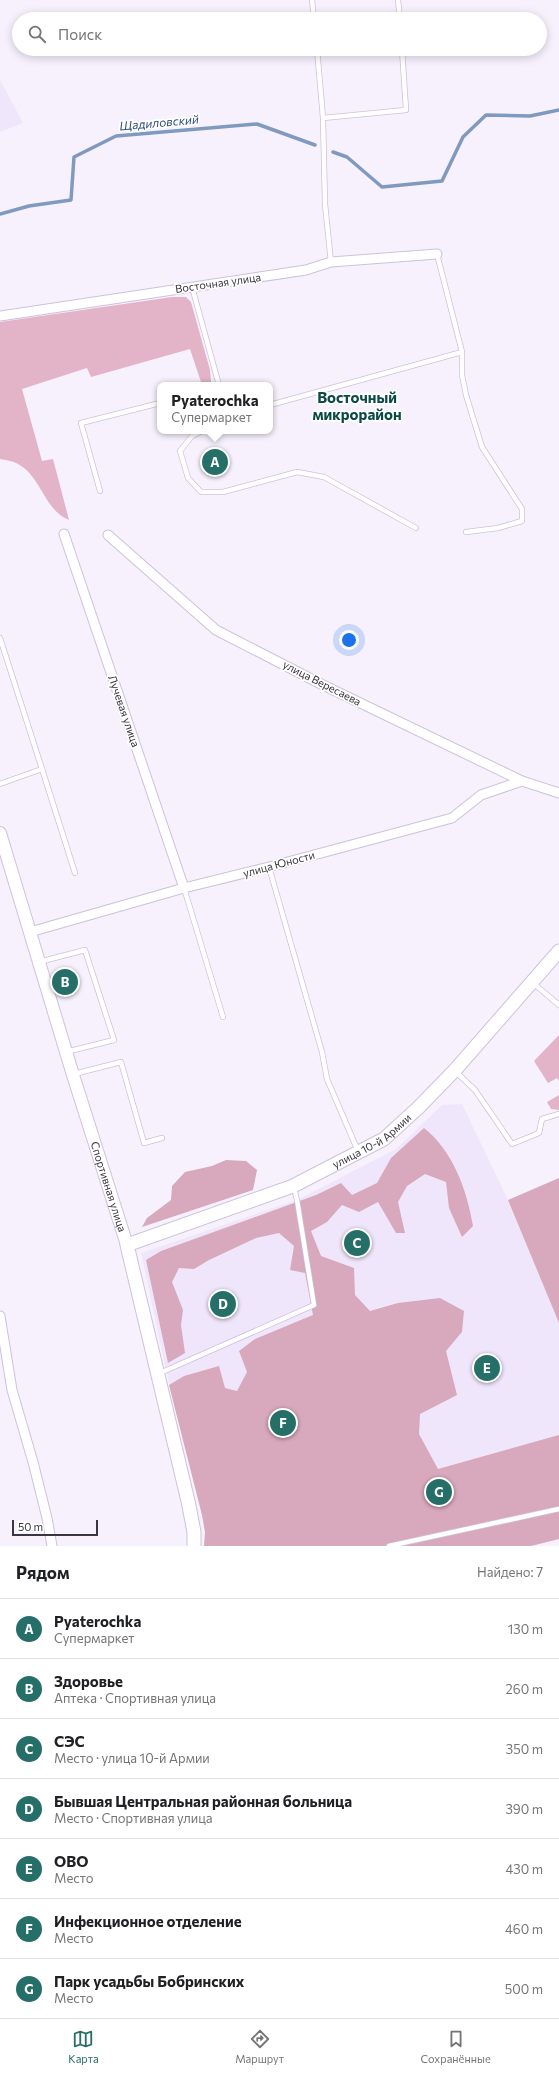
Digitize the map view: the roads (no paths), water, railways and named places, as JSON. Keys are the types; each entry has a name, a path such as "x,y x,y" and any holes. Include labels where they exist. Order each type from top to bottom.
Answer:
{"main road":[{"name":"улица 10-й Армии","path":"127,1245 293,1186 384,1139 400,1126 454,1070 559,951"},
{"name":"Спортивная улица","path":"127,1245 188,1501 194,1532 194,1546"}],"street":[{"name":"Восточная улица","path":"0,316 306,270 331,262 436,254"},
{"name":"Лучевая улица","path":"64,534 184,888"},
{"name":"улица Вересаева","path":"108,535 216,630 321,684 522,781 559,793"},
{"name":"улица Юности","path":"30,932 184,888 452,818 481,795 522,781"},
{"name":"Спортивная улица","path":"0,833 73,1075 127,1245"},
{"path":"0,1316 12,1390 33,1462 47,1518 52,1546"}],"lane":[{"path":"312,0 313,12"},
{"path":"398,0 399,12"},
{"path":"318,56 323,118 325,204 331,262"},
{"path":"323,118 406,110 402,56"},
{"path":"436,254 462,352 462,375 482,447 522,509 522,521 498,528 466,532"},
{"path":"192,287 218,382"},
{"path":"273,404 462,352"},
{"path":"100,491 81,423 157,404"},
{"path":"196,434 192,436 180,451 188,478 201,492 223,492 297,472 324,476 416,528"},
{"path":"0,638 75,872"},
{"path":"0,784 42,769"},
{"path":"269,867 322,1052 327,1079 359,1153"},
{"path":"184,888 223,1017"},
{"path":"39,962 85,950 114,1040 66,1052"},
{"path":"532,982 559,1005"},
{"path":"73,1075 121,1062 144,1144 162,1138"},
{"path":"454,1070 475,1090 512,1144 539,1133 542,1119 559,1114"},
{"path":"157,1374 314,1305 297,1200 293,1186"},
{"path":"389,1546 559,1509"}],"waterway":[{"name":"Щадиловский","path":"333,152 347,157 382,187 442,181 463,137 486,115 530,116 559,110"},
{"name":"Щадиловский","path":"0,214 29,206 71,200 74,157 116,136 257,124 315,145"}],"place":[{"name":"Pyaterochka","path":"215,462"},
{"name":"Здоровье","path":"65,982"},
{"name":"СЭС","path":"357,1243"},
{"name":"Бывшая Центральная районная больница","path":"223,1304"},
{"name":"ОВО","path":"487,1368"},
{"name":"Инфекционное отделение","path":"283,1423"},
{"name":"Парк усадьбы Бобринских","path":"439,1492"}],"district":[{"name":"Восточный микрорайон","path":"357,406"}]}
